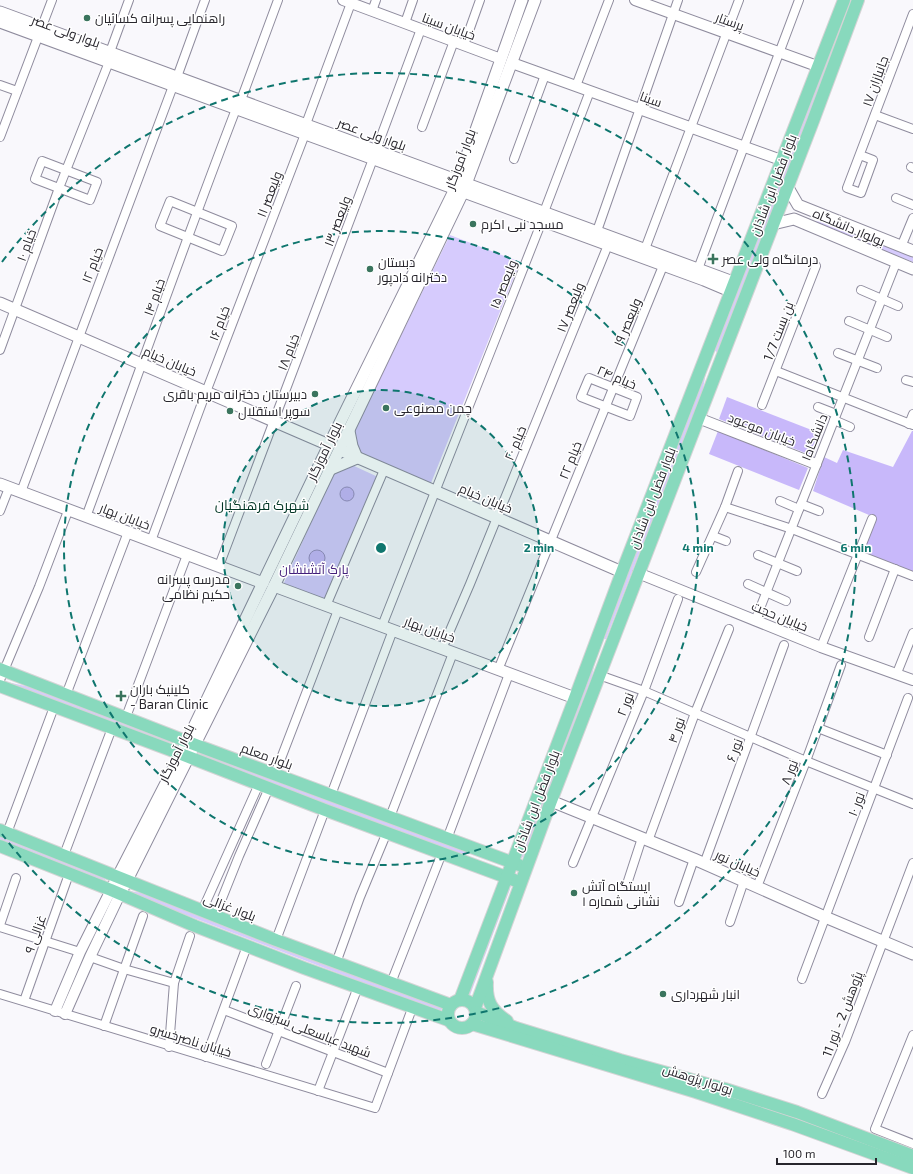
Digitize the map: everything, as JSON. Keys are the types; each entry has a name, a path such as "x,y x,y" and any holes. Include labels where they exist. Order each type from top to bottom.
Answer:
{"main road":[{"name":"بلوار آموزگار","path":"116,892 306,521 349,431 398,317 461,186 506,61 522,0"},
{"name":"بلوار آموزگار","path":"506,61 535,0"},
{"name":"بلوار فضل ابن شاذان","path":"455,1002 512,863 622,572 817,66 851,1"},
{"name":"بلوار فضل ابن شاذان","path":"475,1010 525,868 773,224 851,1"},
{"name":"بلوار ولی عصر","path":"0,12 40,31 109,57 543,216 608,245 663,266 703,273"},
{"name":"بلوار ولی عصر","path":"0,22 40,31"},
{"name":"بولوار دانشگاه","path":"787,186 798,205 913,251"},
{"name":"بلوار ولی عصر","path":"543,216 597,231 645,249 732,286"},
{"name":"بولوار دانشگاه","path":"773,224 794,219 913,269"},
{"name":"خیابان خیام","path":"0,303 329,445"},
{"name":"بلوار آموزگار","path":"191,743 263,583 329,445 398,317"},
{"path":"705,357 720,362"},
{"path":"331,469 357,458 352,446 349,431"},
{"name":"خیابان خیام","path":"340,450 622,572"},
{"name":"خیابان بهار","path":"4,486 263,583"},
{"path":"295,516 306,521"},
{"name":"خیابان بهار","path":"274,586 575,698"},
{"path":"596,643 610,647"},
{"name":"بلوار معلم","path":"2,673 126,717 191,743 525,868"},
{"path":"0,686 185,755 325,810 520,882"},
{"name":"خیابان نور","path":"551,801 699,861 913,954"},
{"name":"بلوار غزالی","path":"4,831 336,963 390,983 455,1002"},
{"path":"0,846 116,892 195,926 413,1006 448,1020 456,1028 467,1028 472,1024 476,1016 475,1010 469,1001 455,1002 448,1010 448,1020"},
{"path":"465,862 471,848"},
{"path":"488,971 487,991 490,1006 516,1028"},
{"name":"بولوار پژوهش","path":"475,1010 516,1028 770,1103 913,1156"},
{"name":"بولوار پژوهش","path":"472,1024 696,1092 792,1124 913,1168"}],"street":[{"path":"0,137 52,0"},
{"name":"خیام ۱۰","path":"0,350 129,0"},
{"name":"خیام ۱۲","path":"22,492 78,337 205,0"},
{"name":"خیام ۱۴","path":"86,517 197,212 278,0"},
{"path":"372,11 376,0"},
{"path":"405,23 413,0"},
{"path":"422,127 459,43 480,0"},
{"path":"576,86 609,0"},
{"name":"پرستار","path":"634,0 817,66"},
{"path":"597,231 678,0"},
{"path":"645,249 739,0"},
{"path":"703,273 721,208 799,0"},
{"name":"خیابان سینا","path":"347,1 506,61"},
{"name":"ولیعصر ۱۱","path":"255,263 328,64 347,1"},
{"name":"جانبازان ۱۷","path":"860,155 913,14"},
{"name":"ولیعصر ۱۳","path":"324,290 421,29"},
{"name":"سینا","path":"506,61 781,160"},
{"path":"514,159 545,75"},
{"path":"0,85 17,91"},
{"name":"ولیعصر ۱۵","path":"382,626 543,216 590,91"},
{"path":"876,115 913,129"},
{"path":"42,161 67,170 97,182 90,200 35,179 42,161"},
{"path":"896,198 913,205"},
{"path":"170,201 197,212 232,226 222,251 160,226 170,201"},
{"path":"902,247 913,218"},
{"name":"ولیعصر ۱۷","path":"555,377 608,245"},
{"name":"دانشگاه۱","path":"755,621 896,262"},
{"name":"خیام ۱۶","path":"150,541 255,263"},
{"name":"ولیعصر ۱۹","path":"612,387 663,266"},
{"name":"بن بست 1/7","path":"762,405 816,266"},
{"name":"خیام ۱۸","path":"219,566 324,290"},
{"path":"861,290 898,306"},
{"path":"849,321 887,337"},
{"path":"838,353 876,368"},
{"path":"776,371 911,424 913,414"},
{"name":"خیام ۲۰","path":"442,649 555,377"},
{"name":"خیام ۲۴","path":"589,378 612,387 637,397 630,416 581,397 589,378"},
{"name":"خیام ۲۲","path":"498,670 612,387"},
{"path":"818,407 850,427"},
{"name":"خیابان موعود","path":"698,418 816,464"},
{"path":"326,606 384,470"},
{"path":"696,572 713,536 738,471"},
{"path":"0,511 4,486"},
{"path":"780,501 819,511"},
{"path":"725,506 858,554 913,576"},
{"path":"2,673 39,587 68,510"},
{"path":"821,647 872,519"},
{"path":"66,695 128,532"},
{"path":"713,536 726,541"},
{"path":"126,717 187,555"},
{"path":"758,555 797,571"},
{"path":"869,637 895,569"},
{"name":"خیابان حجت","path":"638,573 821,647 913,680"},
{"path":"748,584 786,601"},
{"name":"نور ۲","path":"573,863 644,691 678,599"},
{"path":"275,774 338,610"},
{"name":"نور ۴","path":"627,884 729,629"},
{"path":"331,795 393,630"},
{"path":"897,673 913,633"},
{"name":"نور ۶","path":"679,902 699,861 751,737 784,645"},
{"path":"390,817 453,653"},
{"name":"نور ۸","path":"757,887 806,762 841,665"},
{"path":"447,839 509,674"},
{"path":"599,675 644,691 806,762 913,804"},
{"name":"نور ۱۰","path":"802,979 908,698"},
{"path":"4,831 31,769 54,707"},
{"path":"64,855 112,728"},
{"path":"818,728 887,755"},
{"path":"202,911 230,850 264,786"},
{"path":"215,916 239,856 264,786"},
{"path":"276,940 325,810"},
{"path":"336,963 360,897 387,832"},
{"path":"390,983 442,853"},
{"name":"پژوهش 2 - نور 11","path":"822,1094 845,1042 913,864"},
{"name":"غزالی ۹","path":"24,1001 69,874"},
{"path":"16,878 0,926 80,952"},
{"path":"730,922 744,881"},
{"name":"بلوار آموزگار","path":"60,1012 80,952 116,892"},
{"name":"بلوار آموزگار","path":"60,1012 90,957 116,892"},
{"path":"104,1026 143,916"},
{"path":"169,1046 174,982 190,936"},
{"path":"206,1057 247,946"},
{"path":"90,957 124,969 174,982"},
{"path":"266,1064 296,986"},
{"path":"318,1090 358,987"},
{"name":"خیابان ناصرخسرو","path":"0,994 375,1108 388,1073"},
{"path":"388,1073 413,1006"},
{"name":"شهید عباسعلی سبزواری","path":"224,1010 388,1073"},
{"path":"913,1035 876,1129 913,1144"}],"green space":[{"path":"841,22 843,23 787,173 717,352 715,351 720,332"},
{"path":"814,221 822,222 913,257 913,262 814,223"},
{"path":"450,235 520,262 431,483 360,455 354,432"},
{"path":"706,372 703,389 606,639 604,639 609,626 608,621"},
{"name":"پارک آتشنشان","path":"352,465 378,477 326,599 283,585 334,472"},
{"path":"596,657 592,676 523,857 520,859"},
{"path":"7,682 30,687 170,740 170,742 168,744"},
{"path":"201,753 465,851 466,854 464,855 362,818 201,756"},
{"path":"0,836 91,872 105,880 87,876 0,841"},
{"path":"509,885 511,885 510,889 470,995 468,996"},
{"path":"129,891 143,893 442,1008 441,1011 437,1011 129,893"}],"shaded area":[{"path":"727,397 822,434 813,456 719,419"},
{"path":"718,431 808,468 799,490 709,454"},
{"path":"912,431 913,572 859,551 876,518 813,491 824,457 837,463 843,450 893,467"},
{"path":"344,487 350,487 354,491 354,497 350,501 344,501 340,497 340,491"},
{"path":"317,550 323,552 325,558 323,564 317,566 311,564 309,558 311,552"}],"place":[{"name":"راهنمایی پسرانه کسائیان","path":"87,18"},
{"name":"مسجد نبی اکرم","path":"473,224"},
{"name":"درمانگاه ولی عصر","path":"713,259"},
{"name":"دبستان دخترانه دادپور","path":"370,269"},
{"name":"دبیرستان دخترانه مریم باقری","path":"315,394"},
{"name":"چمن مصنوعی","path":"386,408"},
{"name":"سوپر استقلال","path":"230,411"},
{"name":"مدرسه پسرانه حکیم نظامی","path":"238,586"},
{"name":"کلینیک باران - Baran Clinic","path":"121,696"},
{"name":"ایستگاه آتش نشانی شماره ۱","path":"574,893"},
{"name":"انبار شهرداری","path":"663,994"}],"district":[{"name":"شهرک فرهنگیان","path":"262,505"}]}
